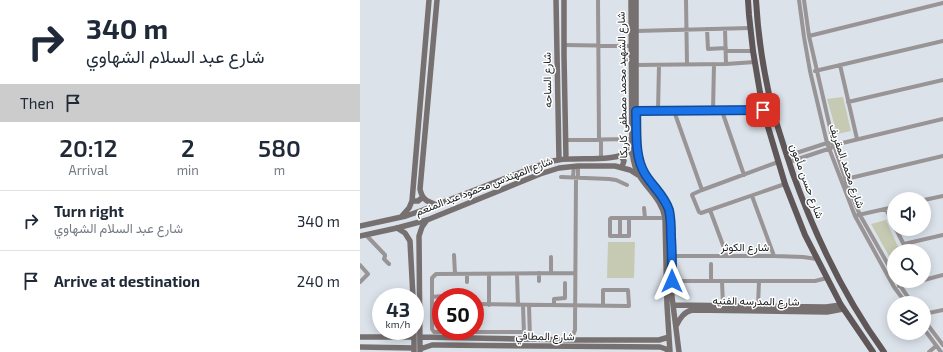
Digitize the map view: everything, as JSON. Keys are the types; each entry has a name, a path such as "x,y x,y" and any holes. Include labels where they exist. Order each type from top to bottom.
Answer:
{"main road":[{"name":"شارع حسن مأمون","path":"748,0 753,51 763,110 785,184 826,278 842,307 873,352"},
{"name":"شارع حسن مأمون","path":"756,0 759,36 773,110 803,203 828,258 851,302 884,352"},
{"path":"785,184 792,187 794,186 796,180"},
{"path":"794,207 793,204 797,200 802,201 803,203"}],"street":[{"path":"400,217 409,208 412,201 429,0"},
{"path":"437,0 420,189 423,197 428,202 437,205"},
{"name":"شارع الساحه","path":"556,0 559,160"},
{"name":"شارع الساحه","path":"564,0 566,156"},
{"path":"598,0 601,158"},
{"name":"شارع الشهيد محمد مصطفى كاريكا","path":"631,0 632,151 638,175 659,202 666,218 667,297 670,352"},
{"name":"شارع الشهيد محمد مصطفى كاريكا","path":"636,0 636,111 639,159 646,176 662,195 668,208 671,221 673,305 679,352"},
{"path":"686,0 687,64"},
{"name":"شارع محمد المقريف","path":"799,0 810,71 827,143 858,215 887,273"},
{"name":"شارع محمد المقريف","path":"804,0 816,70 834,145 858,215 887,263"},
{"path":"809,36 943,3"},
{"path":"636,31 750,28"},
{"path":"707,29 708,48 753,51"},
{"path":"725,29 726,64"},
{"path":"810,71 943,41"},
{"path":"564,46 631,46"},
{"path":"556,55 564,55"},
{"path":"636,65 726,64 755,62"},
{"path":"556,64 564,64"},
{"path":"713,111 714,64"},
{"path":"658,111 659,65"},
{"path":"840,65 857,139"},
{"path":"848,102 943,80"},
{"path":"636,111 763,110"},
{"path":"674,111 702,190"},
{"path":"722,111 744,175"},
{"path":"789,162 830,149 834,145 943,119"},
{"path":"566,140 632,139"},
{"path":"787,156 827,143 834,145"},
{"name":"شارع المهندس محمود عبد المنعم","path":"360,226 423,210 540,165 559,160 566,156 601,158 615,157 632,151"},
{"path":"558,153 566,156"},
{"path":"621,156 624,161 622,167"},
{"path":"846,179 943,156"},
{"path":"778,162 692,194 699,212 702,213 785,184"},
{"path":"575,340 577,335 575,330 576,166"},
{"name":"شارع المهندس محمود عبد المنعم","path":"363,235 427,220 540,174 559,168 576,166 615,166 630,170 638,175"},
{"path":"561,177 609,178 627,185"},
{"path":"752,196 774,256"},
{"path":"931,199 943,196"},
{"path":"412,201 418,201 423,197"},
{"path":"644,208 645,218"},
{"path":"858,215 886,209"},
{"path":"710,210 726,256"},
{"path":"629,218 629,236 610,236 610,218 629,218 645,218 666,218"},
{"path":"620,218 620,236"},
{"path":"417,288 419,240 422,227 427,220"},
{"path":"397,228 405,234 410,241 413,288"},
{"path":"363,235 385,255 384,260 389,264"},
{"path":"900,236 904,244 943,235"},
{"path":"410,241 414,237 418,238 419,240"},
{"path":"454,255 455,274"},
{"name":"شارع الكوثر","path":"672,256 774,256 817,259"},
{"path":"551,257 551,273"},
{"path":"711,264 711,281"},
{"path":"360,265 368,274 360,282"},
{"path":"539,273 539,281"},
{"path":"432,288 432,278 437,274 575,273"},
{"path":"467,274 467,282"},
{"path":"489,304 490,274"},
{"path":"517,274 518,305"},
{"path":"931,278 943,275"},
{"path":"681,281 815,281 826,278"},
{"path":"722,281 723,306"},
{"path":"758,306 759,281"},
{"path":"554,305 554,299 565,298 565,283"},
{"path":"484,304 629,306 629,291 603,290 602,305"},
{"path":"523,305 524,332 527,339"},
{"path":"527,339 529,305"},
{"name":"شارع المدرسه الفنيه","path":"673,305 842,307"},
{"path":"676,326 684,313 684,305"},
{"name":"شارع المدرسه الفنيه","path":"684,313 692,310 827,312 842,307"},
{"path":"931,313 943,310"},
{"path":"931,329 943,345"},
{"path":"484,332 524,332"},
{"name":"شارع المطافي","path":"424,336 432,337"},
{"name":"شارع المطافي","path":"360,337 372,337"},
{"path":"432,337 430,341 432,345"},
{"name":"شارع المطافي","path":"484,338 662,340 669,337"},
{"path":"931,339 941,352"},
{"path":"400,348 403,344 403,340"},
{"path":"416,340 417,350"},
{"path":"656,340 656,347"},
{"name":"شارع المطافي","path":"360,347 417,350 432,345 656,347 664,348 670,352"},
{"path":"929,352 936,346"}],"green space":[{"path":"843,97 851,131 837,134 827,99"},
{"path":"886,220 887,236 893,236 897,244 887,244 887,253 871,224"},
{"path":"608,242 635,242 634,278 607,278"}],"route":[{"path":"672,281 670,216 664,199 646,176 640,164 636,111 763,110"}]}
